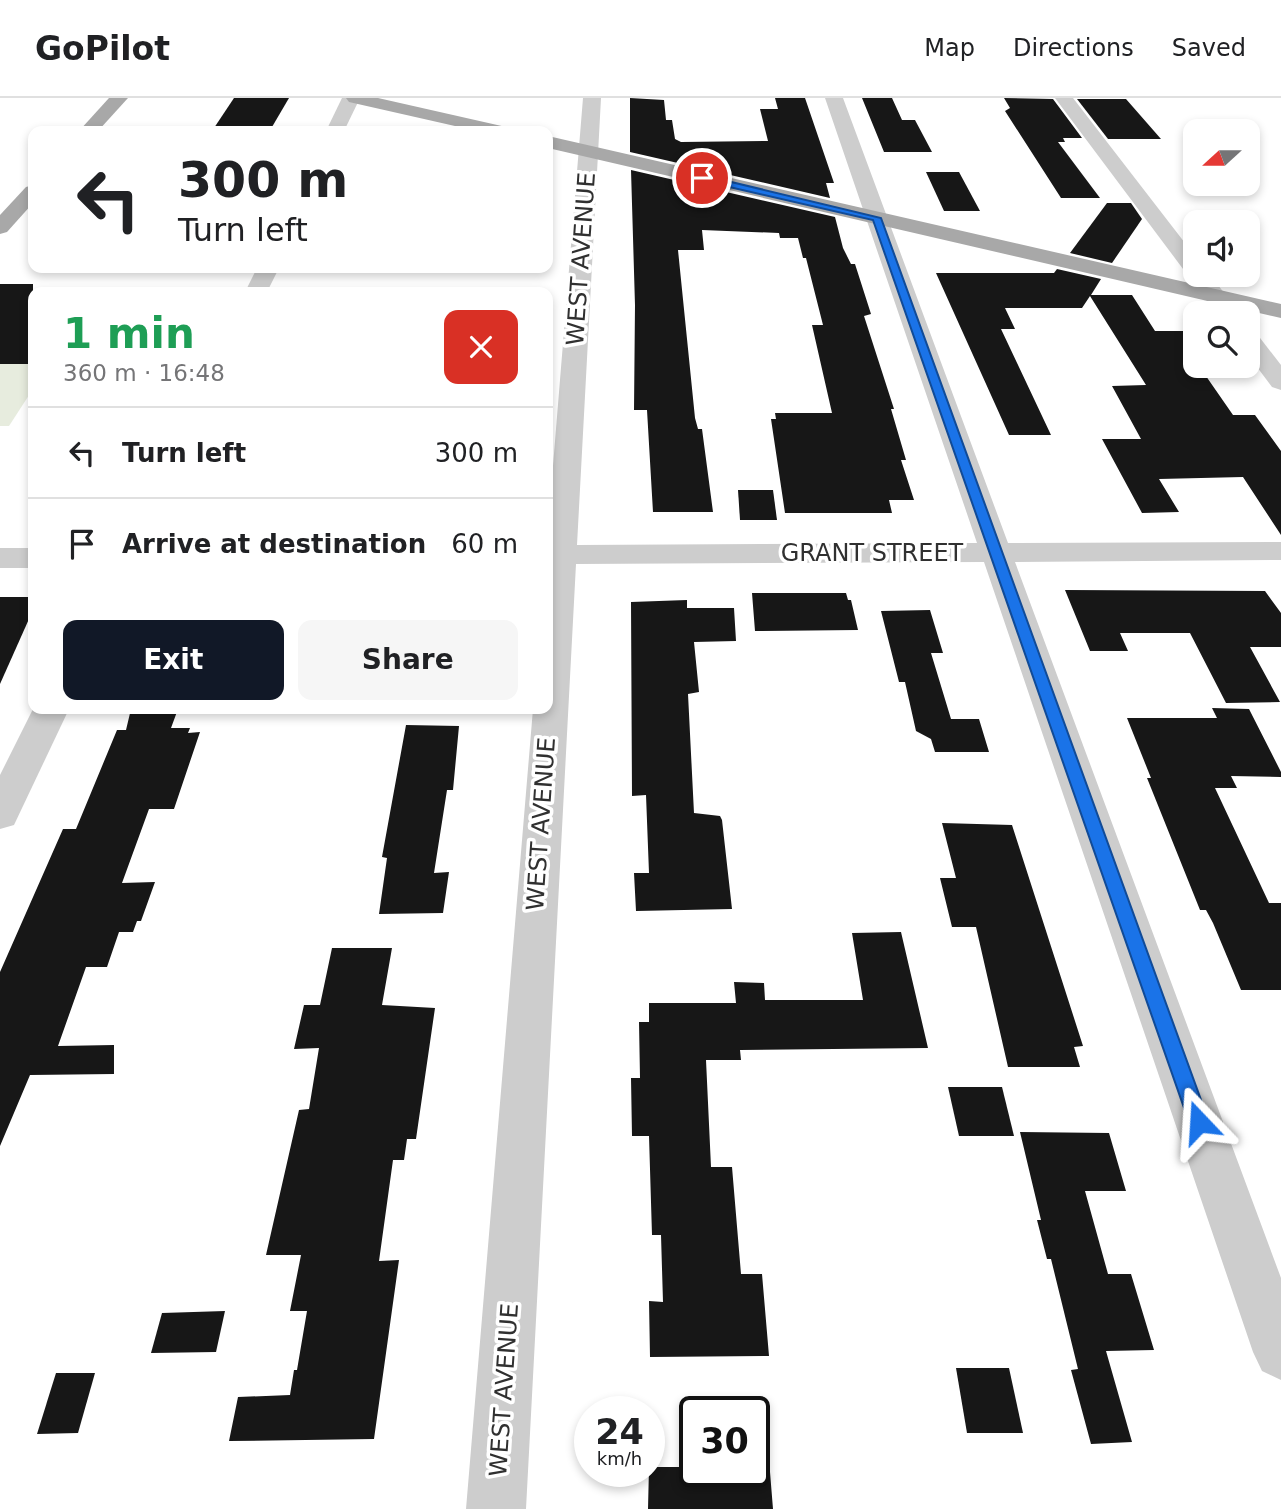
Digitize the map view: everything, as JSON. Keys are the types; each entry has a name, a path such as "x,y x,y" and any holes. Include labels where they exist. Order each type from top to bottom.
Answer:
{"main road":[{"path":"93,126 119,98"},
{"path":"353,98 478,126"},
{"path":"553,143 877,218 1209,301"},
{"path":"0,228 28,197"},
{"path":"1260,309 1281,311"}],"street":[{"path":"338,126 353,98"},
{"name":"WEST AVENUE","path":"553,555 592,98"},
{"path":"834,98 1281,1352"},
{"path":"1064,98 1183,255"},
{"path":"1208,287 1219,301"},
{"path":"1260,355 1281,382"},
{"name":"GRANT STREET","path":"553,555 1281,551"},
{"path":"0,558 28,558"},
{"path":"0,814 49,714"},
{"name":"WEST AVENUE","path":"496,1509 544,714"}],"shaded area":[{"path":"0,364 28,364 28,397 9,426 0,426"}],"building":[{"path":"234,98 289,98 273,126 215,126"},
{"path":"630,98 664,100 666,120 672,120 675,139 681,142 768,141 760,109 778,109 775,98 805,98 834,183 826,183 830,198 630,152"},
{"path":"862,98 892,98 902,120 915,120 932,152 884,152"},
{"path":"1004,98 1053,99 1082,138 1063,138 1065,142 1058,142 1100,198 1061,198 1005,111 1010,108"},
{"path":"1077,99 1126,99 1161,139 1108,139"},
{"path":"631,170 835,217 843,248 851,264 855,264 871,314 864,316 894,409 891,409 906,460 901,460 914,500 889,500 892,513 785,513 771,419 776,419 775,413 832,413 812,325 823,325 806,258 803,258 798,238 780,238 779,233 702,230 704,250 678,250 695,418 698,429 702,429 713,512 653,512 647,410 634,410 635,305"},
{"path":"926,172 959,172 980,211 944,211"},
{"path":"1107,203 1131,203 1142,219 1112,263 1070,253"},
{"path":"1057,269 1101,279 1091,295 1132,295 1155,331 1183,331 1183,378 1207,378 1233,415 1255,415 1281,451 1281,535 1243,477 1159,479 1179,512 1142,513 1102,439 1141,439 1112,386 1146,385 1090,296 1082,308 1005,308 1015,329 1001,329 1051,435 1009,435 936,273 1054,273"},
{"path":"0,284 33,284 33,287 28,287 28,364 0,364"},
{"path":"738,490 773,490 777,520 740,520"},
{"path":"1065,590 1265,591 1281,613 1281,647 1250,647 1280,702 1226,703 1190,633 1120,633 1128,651 1090,651"},
{"path":"752,593 846,593 848,600 851,600 858,630 755,631"},
{"path":"0,597 28,597 28,621 0,684"},
{"path":"687,600 687,608 734,608 736,641 694,642 699,692 688,694 694,813 720,816 722,820 732,909 636,911 634,873 649,873 646,795 632,796 631,602"},
{"path":"930,610 943,653 931,653 951,719 979,719 989,752 935,752 931,739 916,731 905,682 899,682 881,611"},
{"path":"1212,708 1249,709 1281,772 1281,777 1231,776 1237,788 1215,788 1269,903 1281,903 1281,990 1241,990 1213,923 1206,910 1200,910 1147,778 1151,778 1127,718 1217,718"},
{"path":"130,714 176,714 171,728 190,728 188,733 200,732 174,809 149,809 122,883 155,882 141,921 137,921 133,932 119,932 107,967 86,967 58,1046 114,1045 114,1074 30,1075 0,1146 0,972 63,829 76,829 117,730 126,730"},
{"path":"406,725 459,726 453,790 447,790 434,873 449,872 443,913 379,914 387,858 382,857"},
{"path":"942,823 1012,825 1083,1046 1074,1047 1080,1067 1008,1067 976,927 952,927 940,878 956,878"},
{"path":"901,932 928,1048 740,1050 741,1060 706,1060 711,1167 732,1167 741,1274 762,1274 769,1356 650,1357 649,1301 663,1302 661,1235 652,1235 649,1136 632,1136 631,1078 640,1078 639,1022 649,1022 649,1003 736,1003 734,982 764,983 765,1000 863,1000 852,933"},
{"path":"332,948 392,948 382,1005 435,1008 416,1139 407,1139 404,1160 393,1160 379,1261 399,1260 374,1439 229,1441 238,1397 290,1395 294,1370 297,1370 307,1311 290,1311 301,1255 266,1255 299,1110 309,1109 319,1048 294,1049 304,1005 320,1005"},
{"path":"948,1087 1002,1087 1014,1136 959,1136"},
{"path":"1020,1132 1109,1133 1126,1191 1085,1191 1108,1274 1131,1274 1154,1350 1106,1351 1132,1442 1091,1444 1071,1370 1078,1369 1051,1259 1047,1259 1037,1220 1041,1220"},
{"path":"225,1311 216,1352 151,1353 162,1313"},
{"path":"956,1368 1009,1368 1023,1433 967,1433"},
{"path":"56,1373 95,1373 78,1433 37,1434"},
{"path":"665,1467 679,1467 679,1487 770,1487 770,1472 773,1509 648,1509 649,1487 665,1487"}],"route":[{"path":"702,178 877,218 1199,1122"}]}
